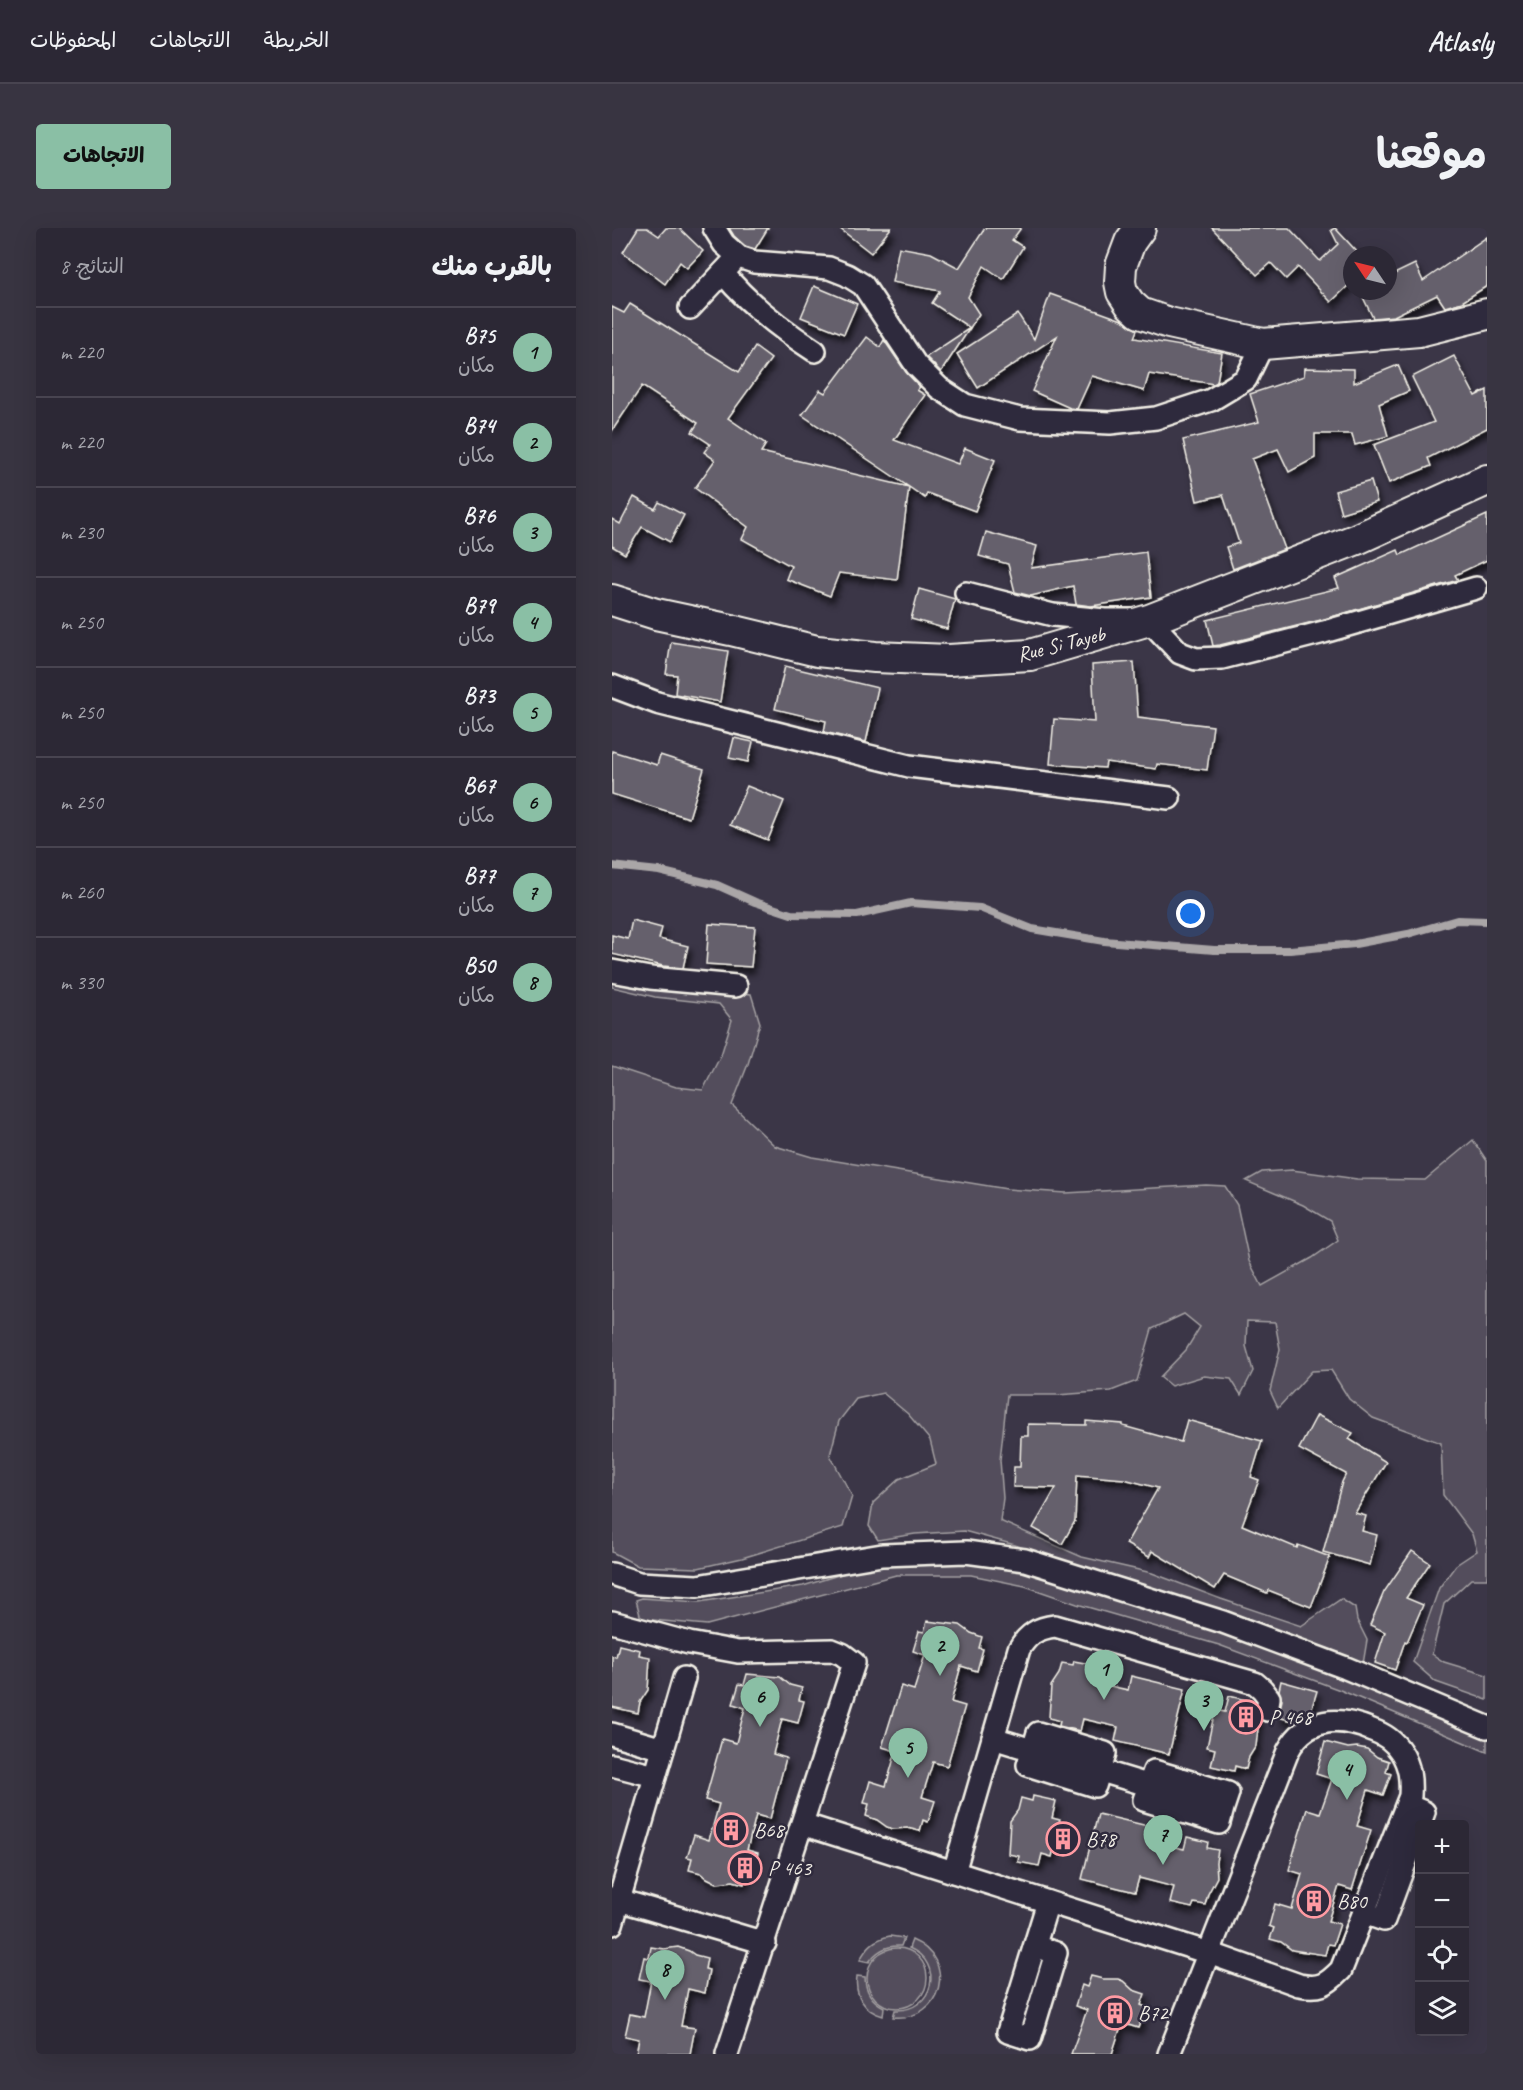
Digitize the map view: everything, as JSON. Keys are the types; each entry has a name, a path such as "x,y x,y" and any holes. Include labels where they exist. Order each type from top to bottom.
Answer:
{"main road":[{"path":"1140,228 1130,242 1120,266 1119,282 1122,292 1140,313 1169,323 1263,344 1419,332 1487,315"},
{"name":"Rue Si Tayeb","path":"612,600 656,614 817,651 875,657 949,660 1030,655 1149,620 1357,539 1487,480"}],"street":[{"path":"714,228 724,244 739,256 754,262 829,268 847,275 863,285 916,365 939,388 965,405 1020,419 1110,423 1156,418 1211,400 1246,379 1263,344"},
{"path":"690,308 739,256"},
{"path":"723,273 742,296 815,351"},
{"path":"966,593 1053,615 1105,620 1149,620 1180,652 1196,659 1222,658 1324,632 1476,588"},
{"path":"612,686 657,704 909,765 1169,798"},
{"path":"612,971 650,978 736,986"},
{"path":"612,1574 639,1582 697,1586 882,1555 966,1552 1025,1560 1223,1622 1346,1668 1487,1727"},
{"path":"612,1622 689,1643 738,1652 832,1650 843,1654 854,1663 765,1943 727,2054"},
{"path":"954,1872 1019,1648 1036,1630 1055,1626 1255,1683 1269,1698 1267,1710"},
{"path":"612,1924 616,1899 684,1678"},
{"path":"802,1824 1209,1953 1313,1988 1327,1984 1341,1970 1410,1796 1411,1781 1408,1765 1400,1750 1391,1740 1368,1728 1344,1721 1328,1721 1303,1731 1294,1740 1288,1751 1209,1953 1169,2054"},
{"path":"1038,1733 1105,1753 1100,1771 1095,1786 1028,1765 1038,1733"},
{"path":"612,1734 663,1749"},
{"path":"993,1738 1033,1750"},
{"path":"612,1764 655,1776"},
{"path":"1154,1770 1228,1793 1219,1823 1144,1800 1149,1786 1154,1770"},
{"path":"1100,1771 1149,1786"},
{"path":"616,1899 765,1943"},
{"path":"1035,1946 1048,1902"}],"shaded area":[{"path":"612,976 751,994 760,1023 748,1064 732,1105 775,1146 812,1157 1007,1189 1066,1193 1206,1185 1225,1186 1237,1205 1249,1261 1262,1286 1312,1258 1338,1240 1330,1221 1303,1205 1246,1181 1262,1172 1292,1170 1357,1179 1425,1180 1473,1140 1487,1161 1487,1579 1471,1579 1444,1604 1432,1654 1444,1662 1487,1675 1487,1700 1436,1682 1413,1662 1439,1588 1456,1565 1477,1551 1472,1534 1443,1495 1441,1443 1373,1418 1349,1399 1331,1370 1312,1371 1278,1408 1270,1391 1280,1349 1275,1322 1247,1321 1246,1346 1253,1371 1241,1395 1231,1379 1204,1376 1171,1386 1160,1377 1186,1350 1200,1327 1184,1314 1152,1329 1137,1381 1111,1391 1057,1395 1007,1395 1000,1460 1003,1498 1000,1521 1082,1557 1152,1573 1301,1626 1341,1599 1355,1608 1357,1620 1367,1640 1363,1664 1015,1545 964,1531 915,1534 878,1540 869,1526 873,1503 899,1479 936,1464 930,1440 908,1414 883,1393 856,1399 839,1421 830,1455 852,1496 843,1527 742,1558 698,1568 638,1566 612,1552 612,1066 676,1087 703,1090 721,1055 732,1020 719,1004 655,997 612,987"},
{"path":"968,1559 1024,1567 1224,1628 1346,1676 1487,1737 1487,1752 1340,1690 1219,1645 1077,1604 1025,1586 971,1575 896,1575 707,1625 641,1619 636,1600 642,1598 699,1602 803,1586 887,1560"},
{"path":"890,1936 904,1938 901,1946 883,1949 869,1962 860,1960 872,1944"},
{"path":"912,1940 926,1949 935,1961 939,1974 938,1988 933,2000 924,2010 910,2016 893,2017 895,2010 908,2009 919,2003 926,1995 930,1985 931,1975 927,1964 920,1955 909,1948"},
{"path":"897,1948 914,1953 922,1961 927,1978 922,1995 914,2003 897,2008 880,2003 872,1995 867,1978 872,1961 880,1953"},
{"path":"857,1976 865,1977 870,1995 884,2007 883,2016 870,2010 862,2001 857,1990"}],"building":[{"path":"638,228 647,228 659,236 666,228 679,228 703,251 687,268 680,262 665,284 623,252"},
{"path":"729,228 768,228 755,249 745,246"},
{"path":"839,228 891,228 871,253"},
{"path":"985,228 1021,228 1012,240 1023,247 1003,279 984,266 968,297 979,314 970,328 932,303 940,291 892,282 899,247 931,253 959,268"},
{"path":"1212,228 1289,228 1320,261 1338,244 1331,230 1335,228 1352,246 1343,246 1343,291 1331,302 1298,267 1286,279 1271,263 1257,275"},
{"path":"1487,237 1487,286 1462,302 1445,307 1437,295 1394,316 1373,318 1364,300 1397,300 1397,273 1415,264 1423,281"},
{"path":"814,286 857,304 844,334 801,317"},
{"path":"1050,294 1122,320 1137,330 1134,338 1222,353 1217,382 1214,384 1149,374 1144,391 1092,376 1077,409 1070,408 1032,391 1057,336 978,388 957,354 1018,314 1034,339"},
{"path":"630,304 739,372 755,347 771,359 728,418 766,444 761,452 909,487 897,580 839,573 830,596 786,579 791,566 742,539 748,527 695,488 715,460 704,452 710,444 692,432 698,423 642,386 612,431 612,307 624,313"},
{"path":"970,328 941,372 926,357"},
{"path":"867,337 880,347 884,340 906,372 920,387 917,390 925,395 894,440 958,464 965,448 995,460 975,511 927,493 925,498 802,415 820,390 825,393"},
{"path":"1454,356 1475,396 1487,390 1487,428 1428,458 1431,466 1389,483 1374,445 1434,422 1412,377"},
{"path":"1398,365 1409,391 1379,404 1388,436 1355,445 1352,434 1315,434 1315,458 1289,472 1278,449 1252,459 1285,549 1233,569 1226,547 1239,543 1223,495 1197,501 1183,440 1259,422 1250,394 1304,376 1305,368 1354,369 1354,383"},
{"path":"1371,481 1377,502 1341,513 1335,491"},
{"path":"634,497 655,509 659,502 684,515 670,542 642,527 625,554 612,546 612,519 620,524"},
{"path":"1487,515 1487,560 1455,575 1458,580 1321,620 1213,646 1207,620 1339,588 1335,578 1398,550 1400,555"},
{"path":"986,532 1037,546 1031,568 1146,552 1151,597 1091,606 1076,604 1073,586 1031,596 1015,592 1008,564 979,556"},
{"path":"919,589 955,599 947,629 911,619"},
{"path":"671,642 728,651 720,702 675,694 677,675 666,674"},
{"path":"1134,662 1138,717 1213,726 1207,770 1157,764 1156,769 1106,762 1105,768 1050,764 1054,719 1095,722 1092,665"},
{"path":"785,666 878,688 866,742 824,732 826,721 775,709"},
{"path":"734,738 753,742 748,762 729,758"},
{"path":"612,751 657,765 660,755 704,769 689,818 612,794"},
{"path":"747,786 784,801 768,840 730,825"},
{"path":"632,920 662,928 659,939 688,946 683,968 663,966 612,954 612,935 628,939"},
{"path":"709,924 755,927 751,967 706,964"},
{"path":"1317,1415 1353,1433 1349,1439 1386,1462 1355,1513 1366,1516 1362,1531 1377,1535 1370,1565 1323,1552 1346,1474 1299,1449"},
{"path":"1187,1420 1262,1441 1251,1477 1259,1480 1242,1525 1297,1548 1298,1545 1330,1557 1311,1607 1268,1590 1267,1593 1224,1575 1215,1589 1152,1551 1149,1557 1126,1544 1158,1488 1124,1479 1077,1475 1075,1521 1062,1544 1033,1528 1056,1488 1013,1487 1014,1467 1020,1467 1021,1436 1028,1436 1028,1424 1086,1425 1086,1421 1123,1424 1123,1426 1181,1442"},
{"path":"1412,1551 1430,1563 1406,1598 1423,1605 1407,1642 1405,1641 1395,1670 1375,1663 1385,1632 1370,1625 1384,1592"},
{"path":"927,1621 960,1625 982,1637 979,1648 983,1649 977,1671 961,1666 951,1702 965,1706 947,1766 933,1762 922,1797 935,1801 928,1822 923,1820 920,1831 907,1828 893,1829 866,1816 869,1804 864,1803 870,1781 886,1786 896,1751 882,1747 901,1686 914,1690 925,1655 913,1651 919,1631 924,1632"},
{"path":"619,1645 640,1650 639,1655 650,1657 648,1690 640,1702 638,1713 612,1707 612,1656 616,1657"},
{"path":"1074,1661 1096,1665 1092,1682 1128,1690 1131,1676 1185,1689 1169,1754 1115,1741 1118,1727 1083,1719 1080,1731 1059,1726 1060,1721 1049,1718 1051,1686 1059,1674 1062,1663 1073,1665"},
{"path":"747,1674 780,1677 790,1685 802,1688 799,1700 804,1701 798,1723 782,1719 773,1754 786,1758 770,1819 756,1815 747,1850 758,1853 752,1875 747,1873 744,1884 733,1881 717,1883 701,1873 689,1870 692,1858 687,1857 694,1835 709,1840 719,1804 705,1800 722,1739 736,1743 745,1708 733,1704 739,1684 744,1685"},
{"path":"1281,1681 1317,1691 1310,1714 1296,1722 1278,1717 1282,1700 1279,1690"},
{"path":"1229,1696 1255,1702 1255,1714 1259,1720 1256,1746 1249,1757 1246,1769 1235,1766 1234,1771 1211,1766 1215,1749 1207,1747 1215,1710 1225,1712"},
{"path":"1325,1742 1348,1748 1367,1749 1377,1757 1389,1761 1386,1772 1391,1774 1383,1795 1368,1790 1357,1826 1371,1830 1352,1890 1339,1886 1328,1921 1340,1924 1333,1945 1328,1944 1325,1955 1292,1950 1281,1942 1270,1939 1274,1928 1269,1926 1275,1904 1292,1909 1302,1874 1289,1870 1307,1809 1320,1813 1332,1779 1316,1774"},
{"path":"1033,1796 1056,1801 1052,1818 1060,1820 1052,1857 1042,1854 1039,1866 1018,1862 1019,1856 1008,1854 1010,1821 1018,1810 1021,1798 1032,1801"},
{"path":"1098,1814 1152,1827 1148,1841 1184,1849 1187,1837 1208,1842 1207,1848 1218,1850 1217,1877 1205,1905 1194,1903 1192,1908 1170,1903 1174,1887 1139,1878 1135,1892 1082,1879"},
{"path":"651,1947 664,1949 678,1947 707,1958 705,1969 709,1970 705,1993 688,1989 681,2026 695,2028 690,2054 636,2054 639,2039 625,2036 630,2014 644,2017 651,1981 639,1979 644,1957 649,1958"},
{"name":"B72","path":"1091,1976 1118,1979 1133,1990 1145,1994 1141,2005 1146,2007 1138,2028 1122,2023 1112,2054 1071,2054 1087,2010 1075,2006 1082,1985 1087,1987"}],"waterway":[{"path":"612,866 659,871 717,885 755,902 791,914 857,915 911,903 980,908 1032,929 1104,941 1214,950 1290,950 1355,944 1408,934 1457,920 1487,921"}],"place":[{"name":"B74","path":"940,1676"},
{"name":"B75","path":"1104,1700"},
{"name":"P 468","path":"1246,1717"},
{"name":"B67","path":"760,1727"},
{"name":"B76","path":"1204,1731"},
{"name":"B73","path":"908,1778"},
{"name":"B79","path":"1347,1800"},
{"name":"B68","path":"731,1830"},
{"name":"B78","path":"1063,1839"},
{"name":"B77","path":"1163,1865"},
{"name":"P 463","path":"745,1868"},
{"name":"B80","path":"1314,1901"},
{"name":"B50","path":"665,2000"},
{"name":"B72","path":"1115,2013"}]}
